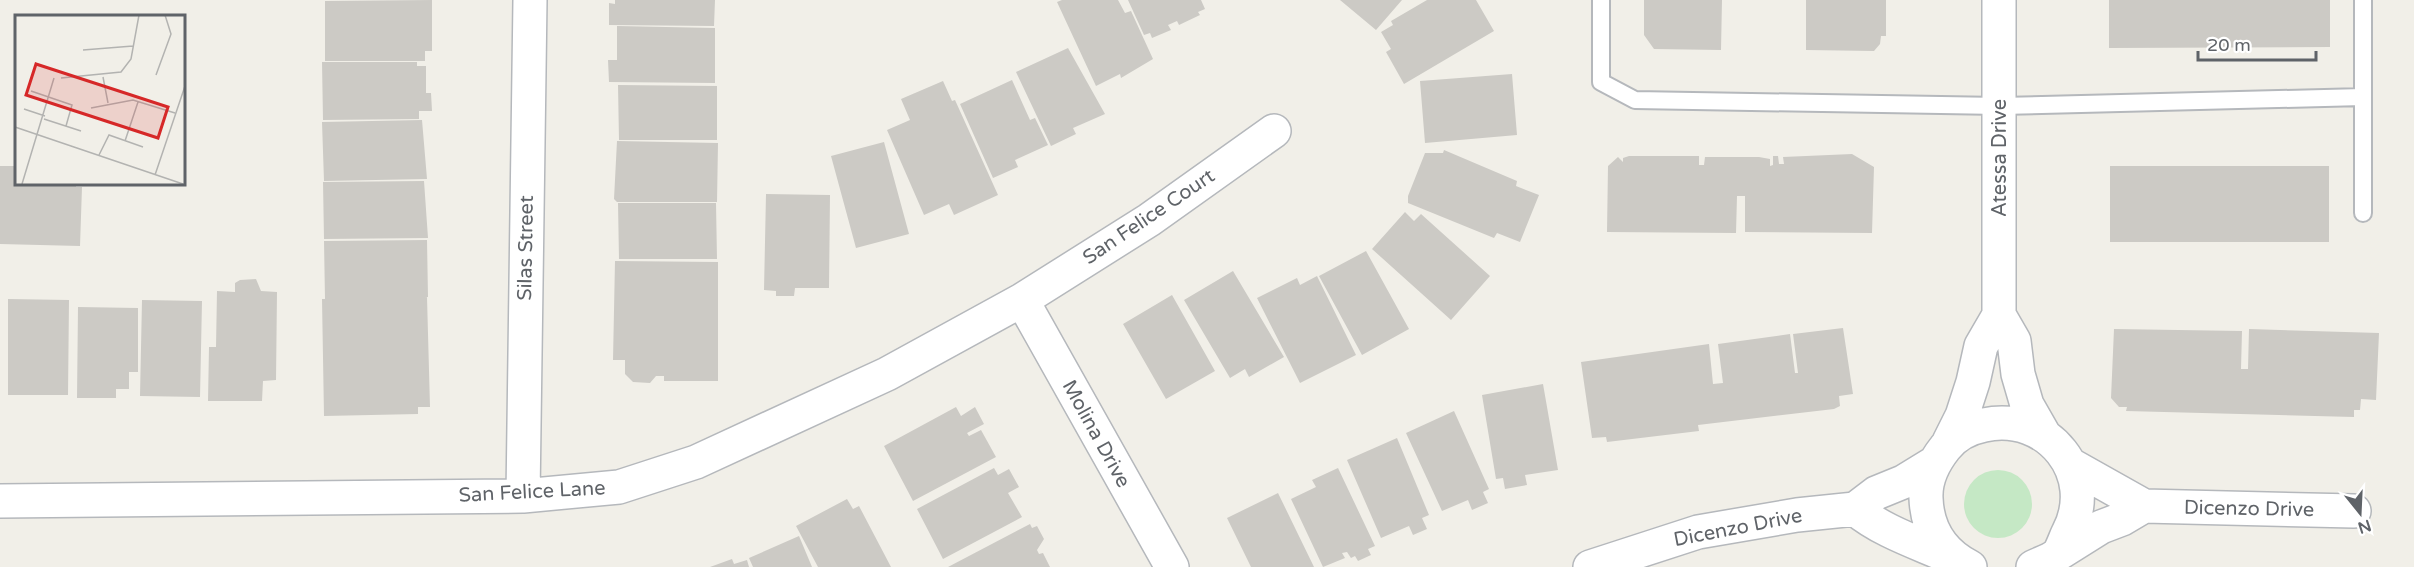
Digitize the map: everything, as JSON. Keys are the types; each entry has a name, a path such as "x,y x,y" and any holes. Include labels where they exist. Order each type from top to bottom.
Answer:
{"street":[{"name":"Silas Street","path":"523,496 530,0"},
{"name":"Atessa Drive","path":"1962,563 1937,539 1927,515 1925,488 1962,416 1981,346 1999,315 1999,0"},
{"name":"San Felice Court","path":"1022,300 1149,220 1274,131"},
{"name":"San Felice Lane","path":"0,501 523,496 619,487 696,462 887,375 1022,300"},
{"name":"Molina Drive","path":"1022,300 1172,567"},
{"path":"1999,315 2014,341 2018,374 2027,405 2043,434 2065,455 2071,465 2078,495 2074,521 2046,560"},
{"name":"Dicenzo Drive","path":"1590,567 1698,532 1797,515 1855,509 1876,493 1903,482 1971,428 1997,422 2024,425 2043,434"},
{"name":"Dicenzo Drive","path":"2071,465 2144,506 2354,511"},
{"path":"2046,560 2101,527 2122,519 2144,506"},
{"path":"1855,509 1868,520 1962,563"}],"lane":[{"path":"1600,0 1601,82 1635,100 2000,106 2363,97"},
{"path":"2363,0 2363,213"}],"green space":[{"path":"1991,470 2005,470 2017,475 2027,485 2032,504 2027,523 2017,533 2005,538 1991,538 1979,533 1969,523 1964,511 1964,497 1969,485 1979,475"}],"building":[{"path":"432,0 432,51 425,51 425,61 325,61 325,1"},
{"path":"615,0 715,0 714,26 609,25 609,3 615,4"},
{"path":"1062,0 1118,0 1125,13 1131,11 1153,59 1121,78 1120,74 1096,86 1057,2"},
{"path":"1128,0 1201,0 1205,9 1198,12 1200,15 1179,25 1177,21 1168,25 1171,30 1152,38 1150,33 1144,35"},
{"path":"1340,0 1402,0 1376,30"},
{"path":"1427,0 1476,0 1494,31 1404,84 1386,52 1391,49 1381,32 1393,25 1391,21"},
{"path":"1644,0 1722,0 1721,50 1654,49 1644,35"},
{"path":"1806,0 1886,0 1886,36 1881,36 1880,44 1874,51 1806,50"},
{"path":"2109,0 2330,0 2330,47 2109,48"},
{"path":"617,26 715,28 715,83 609,82 608,60 617,60"},
{"path":"1068,48 1105,114 1073,128 1076,134 1051,146 1016,72"},
{"path":"322,62 417,62 417,66 426,66 426,93 431,93 432,111 419,111 419,119 323,120"},
{"path":"1512,74 1517,135 1425,143 1420,81"},
{"path":"1012,80 1030,120 1035,118 1048,145 1015,160 1018,167 993,178 960,104"},
{"path":"943,81 952,101 955,100 998,195 954,215 949,204 924,215 887,130 910,120 901,99"},
{"path":"618,85 717,86 717,140 619,140"},
{"path":"422,120 427,179 324,181 322,122"},
{"path":"617,141 718,143 717,202 617,202 614,199"},
{"path":"884,142 909,234 856,248 831,156"},
{"path":"1444,150 1517,181 1516,186 1539,195 1520,242 1497,233 1494,238 1408,203 1408,196 1425,153 1443,153"},
{"path":"1852,154 1874,167 1872,233 1745,232 1745,196 1737,196 1736,233 1607,232 1608,166 1618,157 1623,162 1623,158 1629,156 1699,156 1699,165 1704,165 1705,157 1759,157 1770,159 1770,166 1773,165 1773,156 1778,156 1779,164 1784,164 1783,157"},
{"path":"0,166 15,166 15,184 76,184 76,187 82,187 80,246 0,244"},
{"path":"2110,166 2329,166 2329,242 2110,242"},
{"path":"424,181 428,238 324,239 323,182"},
{"path":"766,194 830,195 829,288 795,288 794,296 776,296 776,291 764,290"},
{"path":"618,203 716,203 717,259 619,259"},
{"path":"1405,212 1414,221 1421,214 1490,276 1451,320 1372,249"},
{"path":"427,240 430,407 418,407 418,414 324,416 322,299 325,299 324,241"},
{"path":"1366,251 1409,329 1362,355 1319,276"},
{"path":"615,261 718,262 718,381 664,381 664,376 656,376 650,383 633,382 625,374 625,360 613,360"},
{"path":"1233,271 1284,357 1249,377 1245,369 1230,378 1184,300"},
{"path":"1317,276 1356,355 1300,383 1257,298 1297,278 1300,285"},
{"path":"256,279 261,291 277,292 276,380 263,381 262,401 208,401 209,347 216,347 217,291 235,292 235,283 240,280"},
{"path":"1172,295 1215,371 1166,399 1123,324"},
{"path":"8,299 69,300 68,395 8,395"},
{"path":"142,300 202,301 200,397 140,396"},
{"path":"78,307 138,308 138,372 129,372 129,389 116,389 116,398 77,398"},
{"path":"1843,328 1853,394 1839,396 1840,406 1834,409 1698,425 1699,431 1607,442 1606,437 1592,438 1581,362 1709,344 1713,384 1723,383 1718,344 1790,334 1795,373 1798,373 1793,334"},
{"path":"2114,329 2242,331 2241,369 2248,369 2249,329 2379,333 2376,400 2361,399 2360,410 2354,410 2354,417 2126,411 2127,407 2119,407 2111,398"},
{"path":"1543,384 1558,470 1525,475 1527,485 1505,489 1503,478 1496,479 1482,395"},
{"path":"956,407 961,416 975,407 984,424 967,433 969,436 981,430 996,457 913,501 884,446"},
{"path":"1454,411 1489,489 1483,492 1488,503 1472,510 1468,500 1442,511 1406,433"},
{"path":"1397,438 1429,515 1422,518 1427,529 1413,535 1409,526 1381,538 1347,460"},
{"path":"994,468 998,475 1009,469 1019,487 1008,493 1022,517 943,559 917,509"},
{"path":"1338,468 1375,546 1368,549 1371,555 1358,561 1355,556 1351,558 1347,552 1342,553 1345,558 1323,567 1291,499 1316,487 1312,480"},
{"path":"1278,493 1314,567 1251,567 1227,518"},
{"path":"847,499 853,509 859,506 891,567 818,567 796,526"},
{"path":"1030,524 1032,528 1037,526 1044,539 1037,550 1039,554 1043,553 1050,567 948,567"},
{"path":"799,536 812,567 753,567 749,558"},
{"path":"732,559 734,564 747,560 749,567 710,567"}]}
